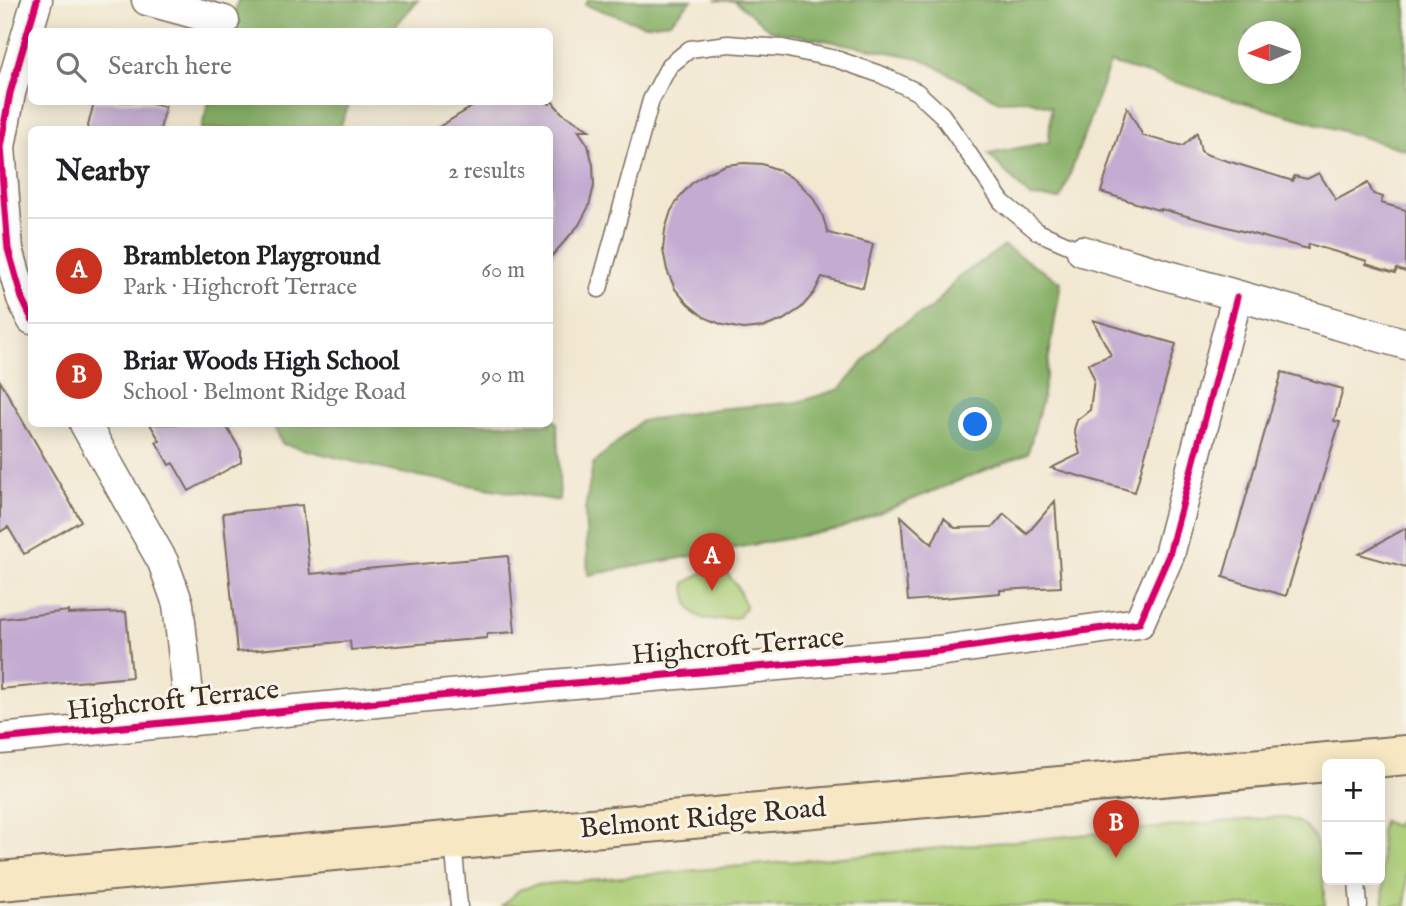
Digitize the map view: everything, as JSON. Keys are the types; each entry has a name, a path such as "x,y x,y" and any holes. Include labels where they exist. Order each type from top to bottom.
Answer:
{"main road":[{"name":"Belmont Ridge Road","path":"1376,759 1406,755"},
{"name":"Belmont Ridge Road","path":"0,881 1322,765"}],"street":[{"path":"29,28 37,0"},
{"path":"147,0 224,21"},
{"path":"28,31 10,93 0,147 8,249 28,311"},
{"path":"1082,251 1406,344"},
{"name":"Highcroft Terrace","path":"0,739 938,650 1139,623 1169,555 1237,297"},
{"path":"87,427 163,562 178,604 191,721"}],"lane":[{"path":"599,289 651,100 668,66 690,49 728,44 783,48 836,60 882,75 917,92 943,116 1002,202 1038,232 1082,251"},
{"path":"453,841 459,906"},
{"path":"1357,885 1359,906"}],"green space":[{"path":"238,0 418,0 394,28 230,28"},
{"path":"588,0 692,0 670,22 644,25 585,5"},
{"path":"715,0 1406,0 1406,150 1110,63 1061,199 1030,197 988,154 1049,142 1051,107 1027,100 999,101 920,58 770,30 735,1"},
{"path":"208,105 349,105 340,126 202,126"},
{"path":"1004,246 1061,282 1042,400 1028,453 839,529 588,575 585,510 593,464 641,421 716,409 798,402 840,389 889,332 932,308 959,277"},
{"path":"553,419 557,423 560,501 395,472 282,444 273,427 553,427"},
{"path":"711,568 727,573 737,586 746,607 739,617 708,619 694,613 689,606 685,583"},
{"path":"1406,812 1406,906 1384,906 1385,822 1394,826"},
{"path":"1276,817 1293,820 1305,826 1313,836 1321,862 1325,906 502,906 519,890 535,885"}],"building":[{"path":"553,102 562,113 589,130 578,130 588,145 593,165 594,186 589,206 579,225 553,255 553,126 441,126 475,105 553,105"},
{"path":"93,105 165,107 161,126 88,126"},
{"path":"1127,107 1143,136 1183,146 1197,133 1201,151 1208,155 1293,181 1294,176 1307,179 1319,173 1336,200 1368,183 1373,194 1383,197 1381,203 1406,210 1406,272 1397,269 1395,273 1366,264 1367,261 1309,244 1308,249 1161,211 1101,192"},
{"path":"762,164 797,181 812,196 828,233 873,244 863,288 822,277 814,293 801,308 783,320 764,327 743,329 704,317 688,304 675,289 663,250 671,211 693,182 726,165"},
{"path":"1093,320 1176,344 1135,492 1051,468 1080,454 1074,430 1077,420 1090,410 1094,379 1088,364 1111,355"},
{"path":"1282,372 1343,389 1334,421 1340,422 1286,596 1223,577"},
{"path":"0,381 81,521 24,554 8,527 0,532"},
{"path":"152,427 227,427 241,451 241,462 189,491 173,463 169,465 156,442 160,441"},
{"path":"1055,501 1061,587 1000,590 1000,593 908,601 901,516 932,544 944,518 955,528 993,527 1004,514 1027,534"},
{"path":"302,505 310,574 508,556 515,632 487,634 487,638 351,650 350,641 237,652 223,513"},
{"path":"1406,528 1406,567 1359,554"},
{"path":"68,611 68,614 126,612 132,677 0,689 0,619"}],"cycle path":[{"path":"29,28 37,0"},
{"path":"28,31 10,93 0,147 8,249 28,311"},
{"path":"0,739 541,686 938,651 1139,623 1169,555 1237,297"}],"place":[{"name":"Brambleton Playground","path":"712,591"},
{"name":"Briar Woods High School","path":"1116,858"}]}
